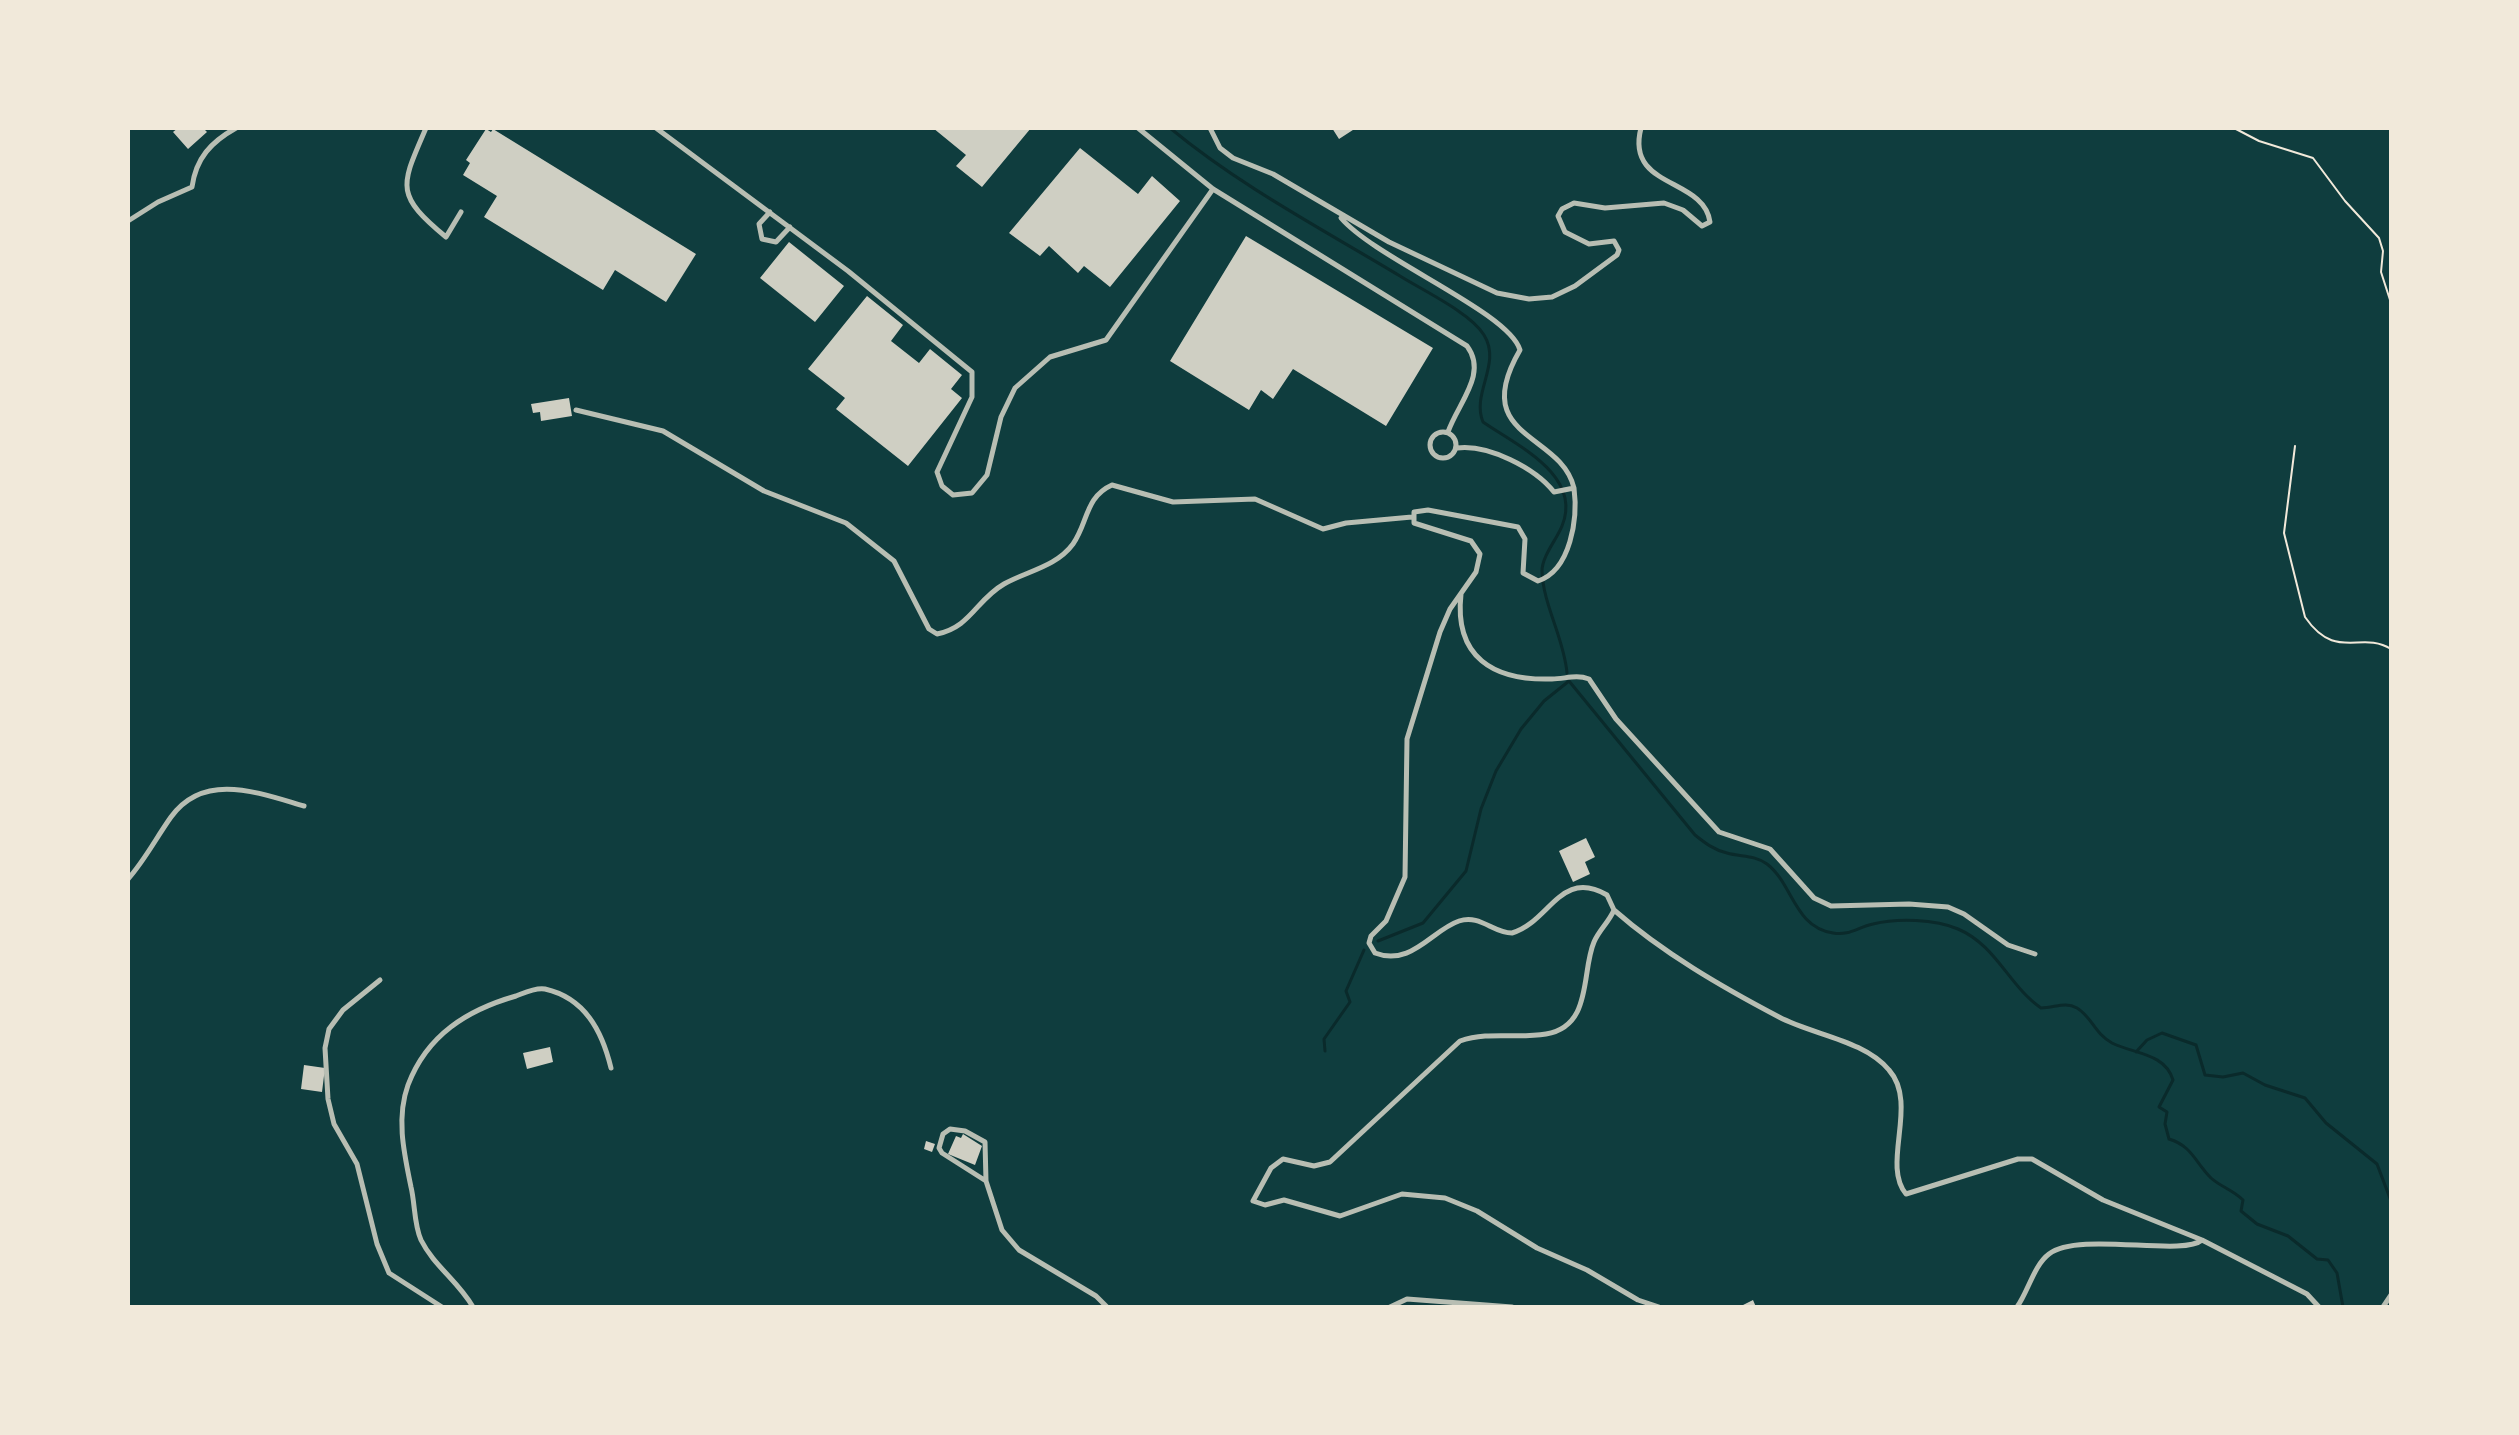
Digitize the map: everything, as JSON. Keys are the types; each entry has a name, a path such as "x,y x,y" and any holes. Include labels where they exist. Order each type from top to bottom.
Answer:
{"street":[{"path":"128,221 158,202 192,187 194,168 205,150 236,128"},
{"path":"426,128 405,177 409,199 421,216 446,237 461,212"},
{"path":"656,128 779,218 972,372 972,397 937,472 946,490 965,496 979,489 987,475 1001,417 1022,380 1050,357 1106,340 1213,189"},
{"path":"1138,128 1213,189 1467,346 1476,362 1476,371 1448,432"},
{"path":"1210,128 1220,148 1233,158 1273,174 1338,214 1435,265 1497,293 1529,299 1552,297 1596,272 1619,250 1614,241 1589,244 1565,232 1558,216 1562,209 1574,203 1605,208 1664,203 1683,210 1702,226 1710,222 1709,214 1695,198 1650,171 1640,155 1641,128"},
{"path":"770,212 759,224 762,239 776,242 790,227"},
{"path":"576,410 663,431 755,487 846,523 894,561 929,629 937,634 956,630 981,602 1003,584 1063,555 1074,543 1092,500 1112,485 1173,502 1255,499 1323,529 1346,523 1412,517 1420,509 1518,527 1525,539 1523,573 1538,581 1548,578 1575,530 1571,488 1564,467 1528,439 1510,416 1504,385 1520,350 1517,339 1489,316 1371,243 1338,214"},
{"path":"1457,448 1455,438 1448,432 1437,433 1431,439 1433,454 1447,458 1457,448 1471,446 1518,465 1558,493 1571,488"},
{"path":"1412,517 1419,525 1461,537 1477,547 1479,564 1440,632 1407,739 1405,877 1386,921 1371,936 1371,949 1382,956 1397,956 1431,940 1455,923 1467,920 1487,923 1506,933 1518,931 1567,892 1580,887 1607,895 1614,910 1676,956 1752,1002 1813,1033 1860,1049 1886,1066 1899,1094 1902,1115 1897,1172 1906,1194 2018,1159 2032,1159 2103,1200 2202,1240 2307,1294 2319,1307"},
{"path":"1461,593 1464,636 1472,654 1481,664 1536,678 1589,679 1616,719 1719,832 1770,849 1814,898 1831,906 1919,904 1948,907 1964,914 2008,945 2035,954"},
{"path":"128,879 173,815 194,796 215,788 246,789 304,806"},
{"path":"1614,910 1594,943 1584,997 1566,1025 1548,1034 1492,1035 1460,1041 1330,1162 1314,1166 1283,1159 1271,1168 1253,1201 1265,1205 1284,1200 1340,1216 1402,1194 1445,1198 1477,1211 1537,1248 1587,1270 1638,1300 1659,1307"},
{"path":"380,980 343,1010 329,1029 325,1048 328,1099 334,1124 357,1164 377,1244 389,1273 442,1307"},
{"path":"473,1307 460,1285 435,1262 420,1238 401,1126 407,1086 425,1051 449,1025 487,1005 542,988 566,997 590,1014 605,1045 611,1068"},
{"path":"986,1181 942,1153 939,1148 943,1134 950,1129 965,1131 985,1142 986,1181 1002,1230 1019,1250 1096,1296 1107,1307"},
{"path":"2017,1307 2045,1258 2058,1249 2095,1244 2186,1246 2202,1240"},
{"path":"2383,1307 2391,1295"},
{"path":"1390,1307 1407,1299 1512,1307"}],"path":[{"path":"2234,128 2259,141 2313,158 2345,201 2379,238 2383,251 2381,272 2391,303"},
{"path":"2295,446 2284,533 2305,617 2313,629 2332,641 2381,644 2391,649"}],"building":[{"path":"178,128 203,128 207,132 188,149 173,132"},
{"path":"933,128 1031,128 982,187 956,166 966,155"},
{"path":"1332,128 1356,128 1339,139"},
{"path":"486,129 491,132 493,129 696,254 666,302 615,270 603,290 484,217 497,196 463,175 470,163 466,160"},
{"path":"1080,148 1138,194 1152,176 1180,201 1110,287 1084,266 1078,273 1049,246 1040,256 1009,233"},
{"path":"1246,236 1433,348 1386,426 1293,369 1273,399 1261,390 1249,410 1170,361"},
{"path":"789,242 844,286 815,322 760,278"},
{"path":"867,296 903,325 891,341 919,363 930,349 962,375 951,389 962,398 908,466 836,409 845,398 808,369"},
{"path":"569,398 572,416 541,421 540,412 533,413 531,404"},
{"path":"1586,838 1595,857 1585,862 1590,874 1573,882 1559,851"},
{"path":"550,1047 553,1062 527,1069 523,1053"},
{"path":"304,1065 325,1068 322,1092 301,1089"},
{"path":"963,1134 982,1146 975,1165 948,1154 956,1136 961,1138"},
{"path":"926,1141 935,1144 932,1152 924,1149"},
{"path":"1753,1300 1756,1307 1739,1307"}],"waterway":[{"path":"1170,128 1253,188 1458,310 1484,335 1490,357 1481,400 1483,422 1543,464 1563,491 1566,508 1562,526 1542,571 1567,673"},
{"path":"1378,941 1423,923 1466,871 1481,809 1496,771 1521,729 1544,701 1569,681 1695,835 1718,850 1767,864 1776,872 1802,914 1820,929 1844,933 1873,924 1904,920 1927,921 1958,929 1993,955 2020,989 2041,1008 2073,1006 2112,1043 2163,1064 2173,1080 2159,1107 2167,1112 2165,1124 2169,1139 2183,1146 2211,1178 2243,1200 2241,1211 2257,1224 2288,1236 2317,1259 2328,1260 2337,1273 2343,1307"},
{"path":"1325,1051 1324,1039 1350,1002 1346,991 1364,950"},
{"path":"2136,1052 2147,1040 2162,1033 2196,1045 2205,1075 2223,1077 2243,1073 2265,1085 2305,1098 2326,1123 2377,1164 2391,1201"}]}
